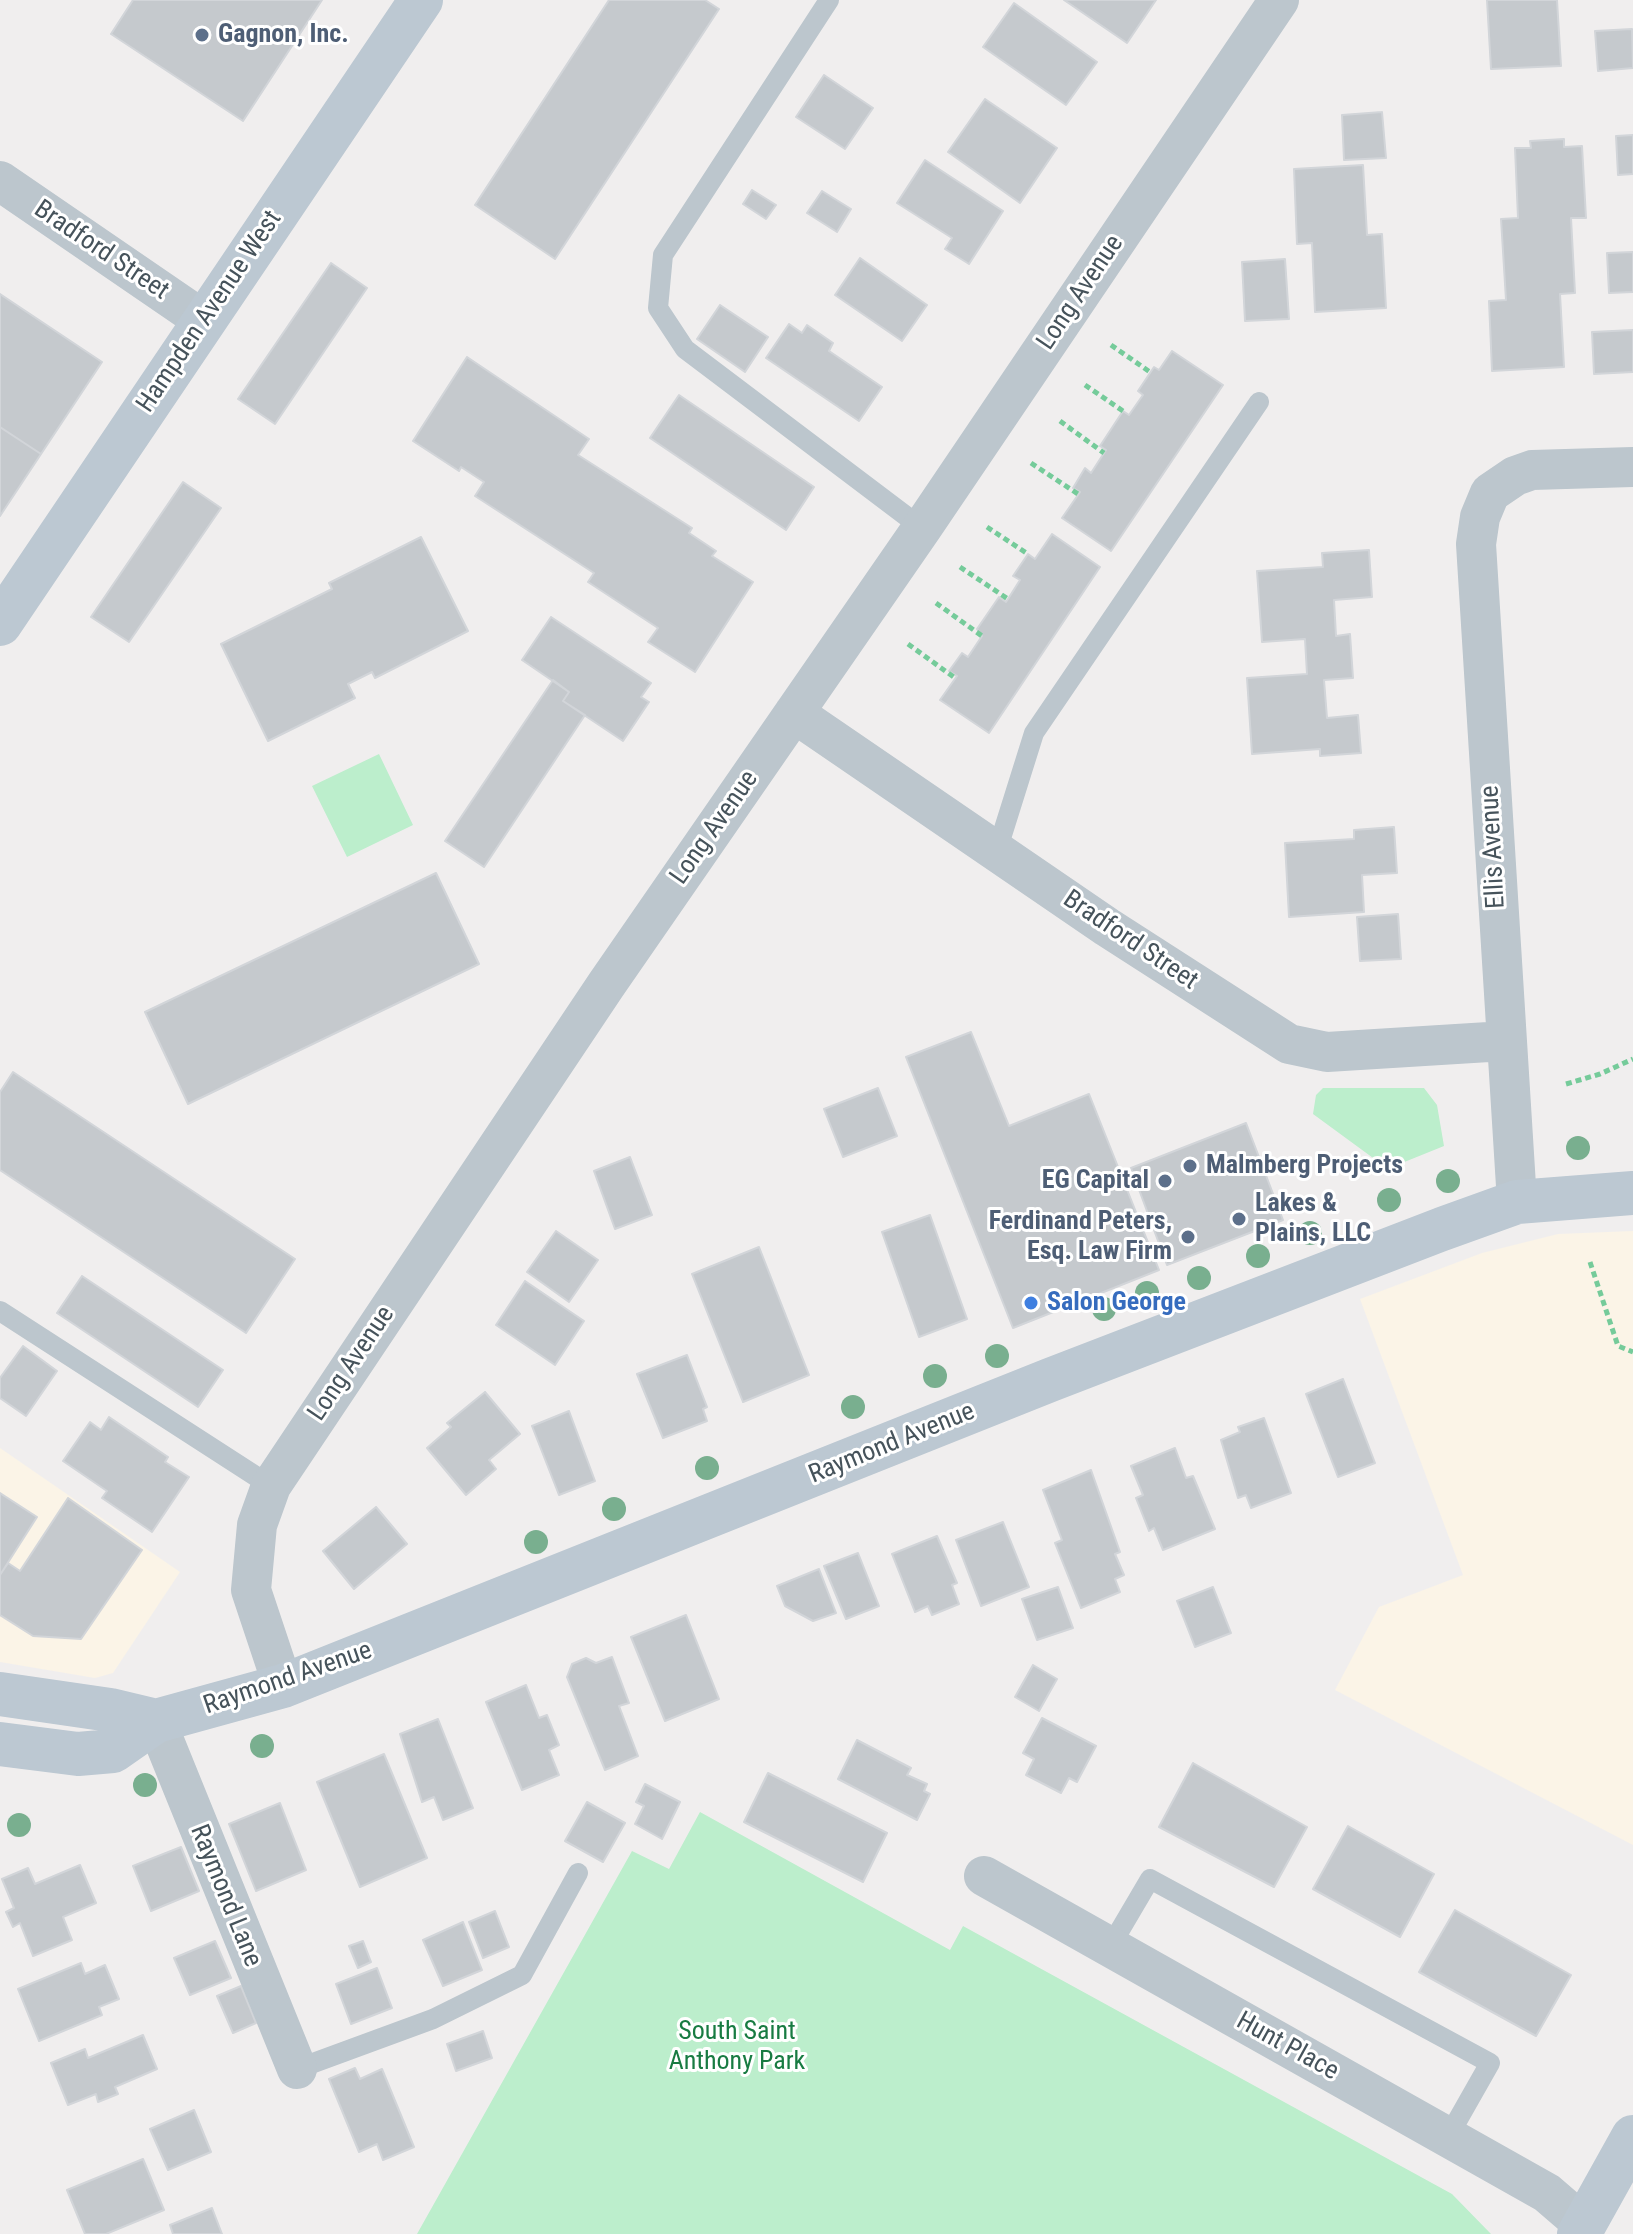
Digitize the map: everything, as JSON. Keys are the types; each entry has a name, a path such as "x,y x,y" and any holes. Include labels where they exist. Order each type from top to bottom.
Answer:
{"street":[{"name":"Hampden Avenue West","path":"0,624 421,0"},
{"name":"Long Avenue","path":"283,1686 251,1590 257,1525 271,1486 606,985 922,528 1279,0"},
{"name":"Bradford Street","path":"0,181 203,320"},
{"name":"Ellis Avenue","path":"1517,1202 1476,544 1480,517 1490,493 1515,476 1532,470 1633,467"},
{"name":"Bradford Street","path":"794,713 1289,1044 1327,1052 1505,1041"},
{"name":"Raymond Avenue","path":"0,1744 78,1754 113,1751 156,1721 283,1686 1161,1337 1517,1202 1633,1193"},
{"name":"Raymond Avenue","path":"0,1694 110,1710 156,1721"},
{"name":"Raymond Lane","path":"156,1721 297,2069"},
{"name":"Hunt Place","path":"984,1876 1547,2193 1587,2231"},
{"path":"1587,2231 1633,2137"}],"lane":[{"path":"829,0 663,255 658,308 685,349 922,528"},
{"path":"997,851 1034,733 1259,402"},
{"path":"0,1311 271,1486"},
{"path":"297,2069 433,2019 522,1975 578,1873"},
{"path":"1110,1947 1150,1879 1490,2063 1448,2137"}],"path":[{"path":"1111,345 1150,372"},
{"path":"1085,385 1123,411"},
{"path":"1060,421 1104,453"},
{"path":"1031,463 1078,494"},
{"path":"987,527 1028,554"},
{"path":"960,567 1008,599"},
{"path":"936,603 982,636"},
{"path":"908,644 955,678"},
{"path":"1566,1084 1600,1074 1633,1059"},
{"path":"1590,1262 1618,1346 1633,1352"}],"shaded area":[{"path":"1633,1231 1633,1845 1335,1690 1379,1607 1463,1575 1360,1299 1482,1253 1558,1234"},
{"path":"0,1448 180,1572 113,1673 95,1678 0,1662"}],"green space":[{"path":"379,754 413,825 347,857 312,786"},
{"path":"1323,1088 1424,1088 1437,1105 1444,1146 1392,1167 1384,1166 1313,1114 1316,1095"},
{"name":"South Saint Anthony Park","path":"700,1812 950,1950 963,1926 1452,2194 1491,2234 417,2234 632,1851 669,1869"}],"building":[{"path":"133,0 322,0 243,121 111,34"},
{"path":"609,0 705,0 719,9 555,259 475,205"},
{"path":"1064,0 1156,0 1127,43"},
{"path":"1487,0 1557,0 1561,66 1491,69"},
{"path":"1014,3 1097,62 1066,105 983,47"},
{"path":"1632,29 1633,68 1598,71 1595,31"},
{"path":"824,75 873,108 845,149 796,117"},
{"path":"985,99 1057,148 1020,203 948,152"},
{"path":"1382,112 1386,158 1344,160 1342,115"},
{"path":"1633,135 1633,174 1618,175 1616,136"},
{"path":"1564,139 1564,147 1582,146 1586,218 1571,218 1575,293 1560,294 1564,367 1492,371 1489,301 1506,300 1501,219 1518,218 1515,148 1531,148 1530,141"},
{"path":"925,160 1003,211 969,264 945,249 952,238 897,203"},
{"path":"1363,165 1367,235 1382,234 1386,308 1315,312 1312,243 1297,244 1294,169"},
{"path":"752,190 776,205 766,219 743,204"},
{"path":"822,191 851,209 837,232 807,213"},
{"path":"1633,252 1633,292 1609,293 1607,253"},
{"path":"860,258 927,305 902,341 835,295"},
{"path":"1285,259 1289,319 1245,321 1242,262"},
{"path":"331,263 367,288 275,424 238,399"},
{"path":"0,294 102,362 41,454 0,427"},
{"path":"720,305 768,337 745,372 697,339"},
{"path":"789,324 802,333 807,325 833,343 829,351 882,387 859,421 766,358"},
{"path":"1633,330 1633,372 1594,374 1592,332"},
{"path":"1172,351 1223,385 1111,551 1062,518 1080,492 1073,488 1085,468 1091,473 1106,450 1100,446 1123,411 1129,415 1143,395 1138,391 1154,367 1159,370"},
{"path":"467,357 589,439 578,455 692,528 689,533 716,551 712,556 753,582 695,672 648,642 658,628 588,582 594,573 475,496 484,482 461,467 459,471 413,441"},
{"path":"679,395 814,487 786,530 650,438"},
{"path":"0,427 41,454 0,516"},
{"path":"183,482 221,508 129,642 91,617"},
{"path":"1052,534 1100,567 989,733 940,700 957,676 949,671 962,653 968,657 982,636 977,629 999,597 1006,602 1020,580 1013,576 1028,554 1035,559"},
{"path":"421,537 468,631 375,678 372,672 348,684 355,698 268,741 221,644 332,589 329,583"},
{"path":"1369,550 1372,597 1334,600 1336,636 1350,634 1353,678 1324,680 1327,718 1358,715 1361,753 1320,756 1320,749 1252,754 1247,678 1307,674 1305,639 1262,642 1257,571 1323,567 1322,553"},
{"path":"551,617 651,683 641,697 649,702 623,741 563,701 569,692 522,660"},
{"path":"553,680 569,692 563,701 585,715 484,867 445,841"},
{"path":"1394,827 1397,873 1362,875 1364,912 1289,917 1285,843 1354,839 1354,830"},
{"path":"436,873 479,964 188,1104 145,1012"},
{"path":"1398,914 1401,959 1360,961 1357,917"},
{"path":"971,1032 1009,1126 1089,1094 1159,1270 1013,1328 906,1057"},
{"path":"13,1072 295,1259 246,1333 0,1170 0,1092"},
{"path":"878,1088 897,1136 843,1157 824,1109"},
{"path":"1246,1123 1283,1220 1167,1265 1131,1168"},
{"path":"630,1157 652,1215 615,1229 594,1171"},
{"path":"930,1215 967,1319 919,1337 882,1232"},
{"path":"556,1231 598,1260 569,1302 527,1272"},
{"path":"759,1247 809,1375 743,1402 692,1274"},
{"path":"82,1276 223,1370 198,1407 57,1313"},
{"path":"525,1281 584,1321 555,1365 496,1325"},
{"path":"23,1346 57,1371 26,1416 0,1398 0,1378"},
{"path":"687,1355 707,1407 703,1409 707,1421 663,1438 637,1374"},
{"path":"1343,1379 1375,1463 1338,1477 1306,1394"},
{"path":"485,1392 520,1434 489,1460 496,1469 466,1495 427,1448 451,1427 447,1423"},
{"path":"569,1411 595,1481 559,1495 532,1426"},
{"path":"109,1417 168,1457 165,1462 189,1477 152,1532 102,1498 107,1491 63,1461 90,1422 101,1430"},
{"path":"1264,1418 1291,1493 1251,1508 1246,1495 1238,1498 1221,1440 1240,1432 1238,1427"},
{"path":"1175,1448 1186,1478 1193,1476 1215,1529 1163,1550 1154,1528 1149,1531 1136,1498 1143,1495 1131,1466"},
{"path":"1091,1470 1120,1552 1115,1554 1124,1575 1115,1579 1120,1592 1081,1608 1055,1543 1062,1540 1043,1490"},
{"path":"0,1493 37,1517 0,1575"},
{"path":"68,1498 142,1550 81,1639 33,1636 0,1615 0,1575 8,1563 20,1571"},
{"path":"376,1507 407,1544 354,1589 323,1551"},
{"path":"1003,1522 1029,1587 981,1606 956,1540"},
{"path":"937,1536 957,1583 952,1585 959,1604 932,1615 928,1606 915,1612 892,1554"},
{"path":"858,1553 879,1606 846,1619 824,1566"},
{"path":"819,1569 836,1613 813,1621 785,1606 777,1586"},
{"path":"1058,1587 1073,1628 1037,1640 1022,1599"},
{"path":"1213,1587 1231,1633 1195,1647 1177,1601"},
{"path":"686,1615 719,1699 665,1721 631,1637"},
{"path":"612,1657 629,1703 619,1706 638,1756 605,1770 567,1677 572,1664 586,1658 596,1663"},
{"path":"1033,1665 1057,1679 1039,1711 1015,1697"},
{"path":"526,1685 539,1718 547,1715 559,1745 549,1750 559,1775 522,1790 486,1702"},
{"path":"1042,1718 1096,1746 1077,1782 1069,1778 1061,1793 1026,1775 1034,1759 1023,1753"},
{"path":"438,1719 473,1808 443,1820 434,1797 422,1802 400,1734"},
{"path":"857,1740 911,1768 907,1775 927,1784 924,1791 930,1794 917,1820 838,1779"},
{"path":"384,1754 427,1858 360,1887 317,1782"},
{"path":"1193,1763 1307,1827 1274,1887 1159,1827"},
{"path":"768,1773 887,1833 863,1882 744,1822"},
{"path":"645,1784 680,1802 662,1839 635,1824 644,1806 636,1802"},
{"path":"587,1802 625,1823 603,1862 565,1841"},
{"path":"280,1803 306,1870 256,1891 229,1824"},
{"path":"1348,1826 1434,1874 1400,1937 1313,1889"},
{"path":"181,1847 199,1891 151,1911 133,1866"},
{"path":"80,1865 96,1903 63,1917 72,1940 33,1956 20,1923 13,1927 6,1912 14,1908 2,1879 28,1868 35,1884"},
{"path":"1455,1910 1571,1975 1536,2036 1419,1972"},
{"path":"495,1911 509,1947 483,1958 469,1922"},
{"path":"463,1922 482,1970 443,1986 423,1940"},
{"path":"215,1941 231,1978 190,1995 174,1958"},
{"path":"363,1941 371,1962 358,1968 349,1946"},
{"path":"81,1963 85,1974 105,1965 119,1999 99,2007 102,2015 39,2041 18,1989"},
{"path":"377,1968 392,2008 351,2024 336,1984"},
{"path":"241,1986 256,2023 233,2033 217,1996"},
{"path":"483,2031 492,2058 456,2071 447,2044"},
{"path":"143,2035 157,2069 115,2087 118,2094 98,2102 96,2094 68,2105 51,2063 85,2049 88,2058"},
{"path":"355,2068 360,2079 382,2069 414,2147 383,2160 377,2144 359,2152 329,2079"},
{"path":"194,2110 211,2152 168,2170 150,2129"},
{"path":"143,2159 164,2210 106,2234 85,2234 67,2190"},
{"path":"212,2208 222,2234 173,2234 170,2225"}],"place":[{"name":"Gagnon, Inc.","path":"202,35"},
{"name":"Malmberg Projects","path":"1190,1166"},
{"name":"EG Capital","path":"1165,1181"},
{"name":"Lakes & Plains, LLC","path":"1239,1219"},
{"name":"Ferdinand Peters, Esq. Law Firm","path":"1188,1237"},
{"name":"Salon George","path":"1031,1303"}]}
